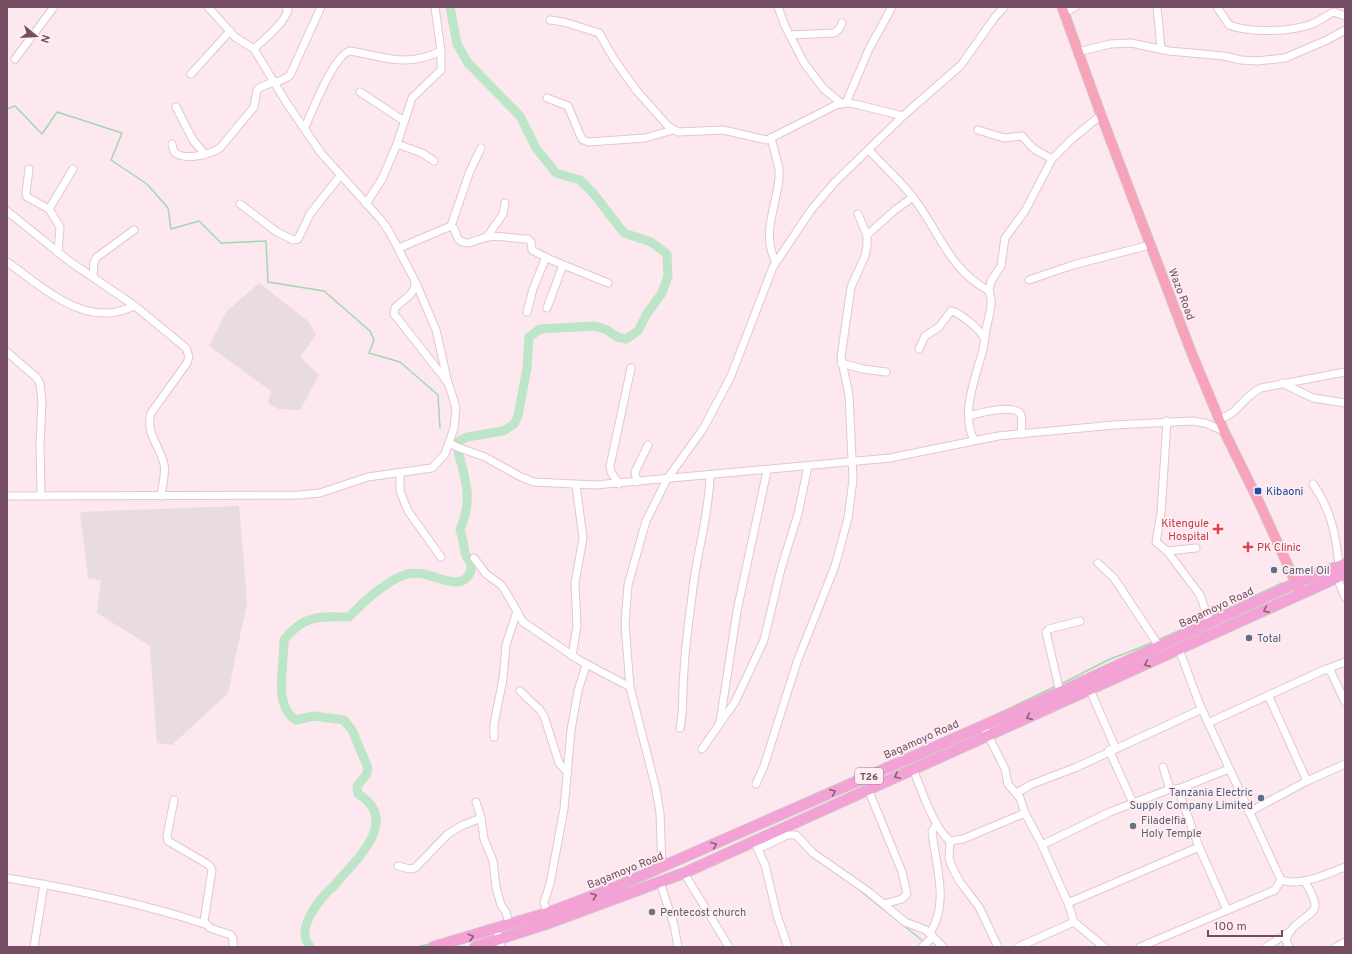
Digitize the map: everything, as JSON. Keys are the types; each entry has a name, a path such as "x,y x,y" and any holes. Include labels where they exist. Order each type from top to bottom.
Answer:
{"highway":[{"name":"Bagamoyo Road","path":"433,947 547,913 662,868 1060,692 1296,583 1342,571"},
{"name":"Bagamoyo Road","path":"475,947 500,943 756,845 913,769 1301,594 1342,571"}],"main road":[{"name":"Wazo Road","path":"1063,10 1150,246 1192,354 1219,419 1301,594"}],"street":[{"path":"15,59 54,7"},
{"path":"7,496 299,495 320,493 368,477 432,468 445,454 450,443 454,428 456,408 449,385 448,374 436,330 399,248 382,221 340,176 321,153 305,127 286,102 254,49 235,37 208,7"},
{"path":"254,49 287,14 288,10 286,7"},
{"path":"172,144 174,152 179,155 190,156 214,152 220,148 252,109 255,104 255,94 257,90 260,87 286,78 293,70 321,7"},
{"path":"366,204 382,180 397,144 412,98 441,70 441,51 435,7"},
{"path":"778,7 796,49 813,77 834,99 844,103 903,116"},
{"path":"547,98 568,106 580,135 589,142 645,138 673,130 686,132 724,130 764,140 844,103 869,49 892,7"},
{"path":"662,868 660,813 656,789 630,688 625,624 628,585 646,521 656,498 667,479 703,429 731,376 776,262 817,202 903,116 961,65 995,17 1004,7"},
{"path":"1063,10 1075,7"},
{"path":"1157,7 1161,48"},
{"path":"1217,7 1229,25 1242,29 1293,30 1315,23 1334,12 1345,16"},
{"path":"550,20 564,22 599,34 614,59 636,90 658,116 673,130"},
{"path":"790,35 834,32 839,29 842,23"},
{"path":"1078,52 1120,43 1139,43 1169,51 1224,56 1241,60 1257,61 1284,58 1327,40 1345,30"},
{"path":"191,74 230,31"},
{"path":"305,127 332,72 345,52 350,51 398,61 422,58 441,51"},
{"path":"360,92 404,121"},
{"path":"176,107 193,140 204,153"},
{"path":"974,440 970,428 969,416 972,390 990,310 990,281 1001,266 1005,238 1025,211 1052,159 1072,139 1101,115"},
{"path":"978,130 1004,138 1022,136 1034,149 1052,159"},
{"path":"771,138 779,168 779,178 769,240 771,252 776,262"},
{"path":"397,144 422,153 434,161"},
{"path":"399,248 451,226 470,171 481,148"},
{"path":"869,150 913,197 926,215 957,266 966,276 989,291"},
{"path":"28,169 27,197 49,209 60,227 58,253"},
{"path":"49,209 73,169"},
{"path":"240,204 277,232 293,240 298,239 310,214 340,176"},
{"path":"867,235 895,210 913,197"},
{"path":"487,237 503,214 505,203"},
{"path":"7,211 58,253 135,306 186,348 189,357 187,363 151,414 149,421 150,431 164,465 161,496"},
{"path":"756,784 764,766 797,662 835,566 848,518 853,480 853,462 849,395 841,363 843,338 851,287 865,256 867,235 858,214"},
{"path":"451,226 454,229 458,239 464,243 472,243 487,237 528,240 531,242 532,250 608,283"},
{"path":"93,277 94,262 97,257 134,230"},
{"path":"1029,280 1073,265 1150,246"},
{"path":"527,312 533,289 546,257"},
{"path":"7,262 62,300 85,310 107,313 118,312 135,306"},
{"path":"547,308 564,265"},
{"path":"415,281 414,290 396,306 394,314 449,385"},
{"path":"919,349 925,336 939,327 951,311 965,319 984,338"},
{"path":"7,352 34,375 40,384 42,402 40,443 42,496"},
{"path":"841,363 886,372"},
{"path":"619,484 611,472 610,466 631,368"},
{"path":"1219,419 1229,416 1256,390 1282,383 1345,372"},
{"path":"1282,383 1313,398 1345,403"},
{"path":"969,416 983,412 1013,409 1018,411 1021,416 1021,434"},
{"path":"450,443 456,447 485,457 534,482 576,485 619,484 853,462 905,456 974,440 1114,424 1167,421 1199,422 1224,430"},
{"path":"1167,421 1161,513 1156,539 1157,543 1167,551 1200,595 1210,623"},
{"path":"637,482 635,472 648,445"},
{"path":"702,749 745,684 764,640 780,574 798,514 808,466"},
{"path":"720,723 737,611 767,471"},
{"path":"400,473 400,491 408,510 441,557"},
{"path":"680,728 683,715 684,666 692,590 698,550 706,521 710,476"},
{"path":"1313,484 1323,499 1331,517 1342,571 1345,597"},
{"path":"572,656 577,626 575,583 582,538 576,485"},
{"path":"1167,551 1196,548"},
{"path":"474,558 486,574 504,588 523,622 586,665 630,688"},
{"path":"1098,563 1114,578 1159,646"},
{"path":"494,737 494,724 504,679 506,645 517,611"},
{"path":"1060,692 1046,632 1049,629 1080,621"},
{"path":"1179,649 1208,723 1281,880"},
{"path":"1208,723 1345,662"},
{"path":"547,913 544,902 554,864 565,804 573,717 578,691 586,665"},
{"path":"1327,669 1331,672 1345,702"},
{"path":"1090,690 1133,803"},
{"path":"520,691 540,710 544,716 559,762 568,773"},
{"path":"1269,697 1307,781"},
{"path":"1017,793 1030,785 1077,767 1112,749 1202,709"},
{"path":"983,725 1005,769 1008,784 1017,793 1025,813 1042,844 1068,903 1074,922 1104,947"},
{"path":"1249,812 1307,781 1345,764"},
{"path":"1163,767 1170,789"},
{"path":"913,769 937,824 945,837 950,841 963,839 1025,813"},
{"path":"1042,844 1110,812 1170,789 1178,789 1229,769"},
{"path":"1178,789 1199,847 1227,910"},
{"path":"868,790 902,872 907,894 902,899 884,904"},
{"path":"174,800 167,836 168,841 209,865 212,870 203,918 205,924"},
{"path":"476,802 481,818 484,839 493,862 496,887 501,906 506,912 509,925"},
{"path":"398,866 409,869 415,868 448,834 461,826 481,818"},
{"path":"922,947 931,935 936,920 940,897 932,831 937,824"},
{"path":"788,947 777,915 770,883 756,845 787,835 796,835 813,853 884,904 905,922 931,935 943,947"},
{"path":"950,841 949,858 952,867 960,882 979,907 998,947"},
{"path":"1068,903 1199,847"},
{"path":"1281,880 1290,882 1305,881 1345,867"},
{"path":"684,873 729,947"},
{"path":"7,878 44,884 129,902 205,924 210,928 231,935 233,939 233,947"},
{"path":"1140,947 1275,890 1281,880"},
{"path":"1266,947 1289,932 1297,922 1313,912 1315,902 1305,881"},
{"path":"660,882 674,925 678,947"},
{"path":"34,947 44,884"},
{"path":"1018,947 1074,922"},
{"path":"496,929 500,943"},
{"path":"1289,932 1286,941 1289,947"},
{"path":"1336,947 1345,942"}],"shaded area":[{"path":"259,283 308,321 316,335 300,357 319,375 300,410 278,409 268,403 271,391 209,346 226,312"},
{"path":"239,506 247,603 228,693 172,745 157,743 150,646 97,613 101,580 88,578 80,512"}],"waterway":[{"path":"310,947 305,935 305,929 310,916 324,896 362,854 375,829 376,816 371,805 358,794 357,786 366,775 368,768 352,730 344,720 314,716 296,720 284,705 281,683 284,640 291,632 305,621 321,617 349,617 368,598 384,586 407,574 419,573 455,582 464,580 470,573 471,565 465,553 460,530 467,507 467,488 457,442 467,437 503,431 514,424 518,416 527,368 529,337 540,329 595,326 607,330 617,337 626,339 638,331 646,315 662,293 668,276 667,254 651,242 624,233 593,193 580,180 556,173 536,148 520,116 468,63 457,44 450,7"},
{"path":"7,109 15,106 42,134 57,112 122,133 111,160 147,184 168,208 171,229 199,221 221,243 266,241 268,282 324,291 370,331 374,340 369,353 400,362 438,395 440,428"},
{"path":"1306,572 1336,562"},
{"path":"1211,616 1282,583"},
{"path":"1158,640 1205,619"},
{"path":"1061,684 1108,660 1154,642"},
{"path":"991,717 1054,687"},
{"path":"852,884 923,941"},
{"path":"416,947 431,944"}],"place":[{"name":"Kibaoni","path":"1258,491"},
{"name":"Kitengule Hospital","path":"1218,529"},
{"name":"PK Clinic","path":"1248,547"},
{"name":"Camel Oil","path":"1274,570"},
{"name":"Total","path":"1249,638"},
{"name":"Tanzania Electric Supply Company Limited","path":"1261,798"},
{"name":"Filadelfia Holy Temple","path":"1133,826"},
{"name":"Pentecost church","path":"652,912"}]}
